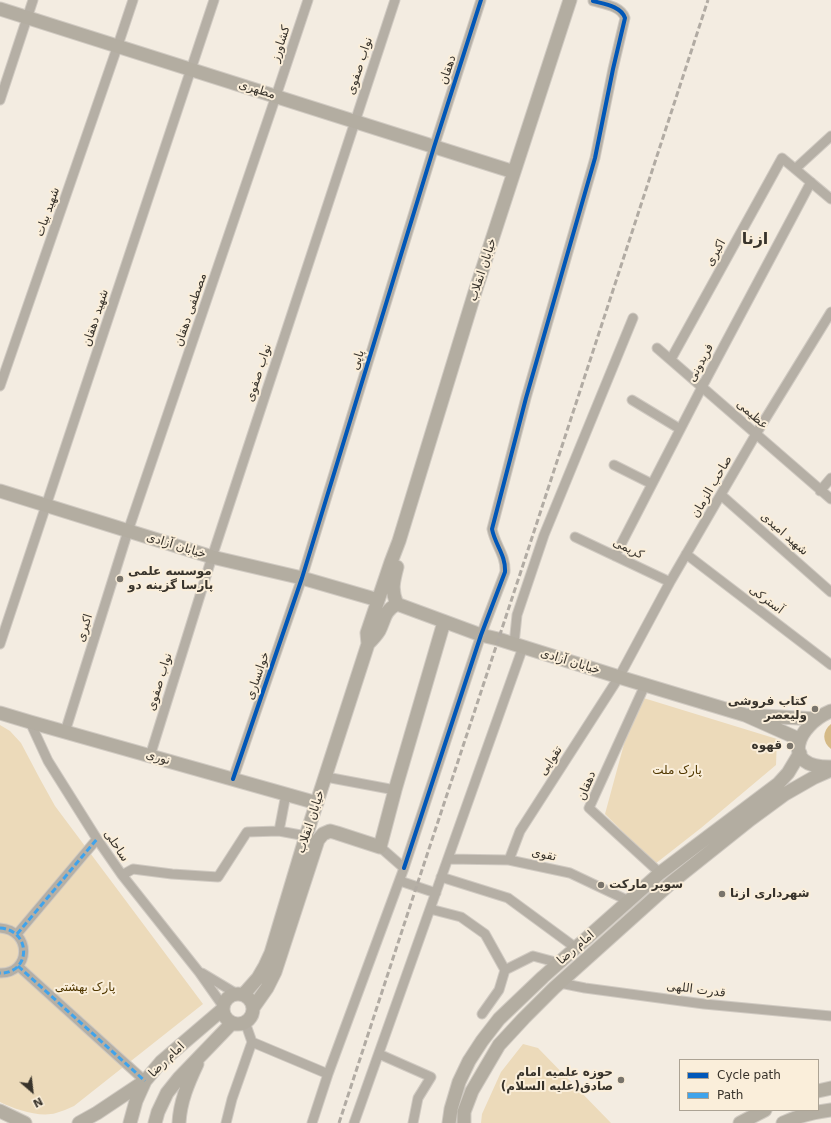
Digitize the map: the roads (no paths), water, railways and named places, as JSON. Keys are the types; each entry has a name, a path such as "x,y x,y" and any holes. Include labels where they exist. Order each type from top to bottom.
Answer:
{"main road":[{"name":"خیابان انقلاب","path":"368,644 367,633 399,541 475,292 570,0"},
{"name":"مطهری","path":"0,8 514,172"},
{"name":"خیابان آزادی","path":"0,491 212,557 302,578 378,600"},
{"name":"خیابان انقلاب","path":"252,1008 267,988 275,972 312,838 317,803 368,644 378,632 387,612 390,608 397,604 394,597 393,588 398,564 399,541"},
{"name":"خیابان آزادی","path":"397,604 481,635 745,715"},
{"path":"312,838 330,831 380,847 444,622"},
{"path":"831,711 816,719 806,729 800,739 798,749 802,758 810,765 831,768"},
{"name":"نوری","path":"0,713 317,803"},
{"path":"745,715 816,719"},
{"path":"745,715 800,739"},
{"path":"749,813 788,773 800,753"},
{"path":"749,813 831,768"},
{"name":"امام رضا","path":"449,1123 451,1109 459,1082 469,1062 482,1041 505,1014 559,963 660,873 749,813"},
{"name":"امام رضا","path":"464,1123 464,1112 472,1091 499,1045 560,983 749,813"},
{"name":"خیابان انقلاب","path":"240,995 258,978 265,966 312,838"},
{"path":"232,995 240,995 248,998 251,1003 251,1016 245,1022 238,1024 232,1023 225,1018 223,1008 228,998 232,995"},
{"name":"امام رضا","path":"130,1123 136,1101 145,1081 161,1062 223,1008"},
{"name":"امام رضا","path":"155,1123 158,1112 167,1093 203,1052 232,1023"},
{"path":"179,1123 182,1101 188,1083 203,1052"},
{"path":"80,1123 97,1114 145,1081"},
{"path":"819,1090 831,1088"},
{"path":"783,1123 792,1119 831,1110"},
{"path":"0,1111 25,1123"},
{"path":"740,1123 762,1111"}],"street":[{"path":"0,100 33,0"},
{"name":"شهید بیات","path":"0,386 133,0"},
{"name":"شهید دهقان","path":"0,644 214,0"},
{"name":"کشاورز","path":"276,96 308,0"},
{"name":"نواب صفوی","path":"150,756 212,557 395,0"},
{"name":"دهقان","path":"434,146 481,0"},
{"path":"312,1123 328,1074 400,880 481,635 505,572 505,563 492,529 526,398 596,158 613,69 625,18 624,14 617,8 593,1"},
{"name":"مصطفی دهقان","path":"128,531 276,96"},
{"path":"831,136 795,169 831,199"},
{"name":"پاپی","path":"302,578 434,146"},
{"name":"اکبری","path":"671,360 782,158 795,169"},
{"name":"فریدونی","path":"615,556 702,386 811,182"},
{"name":"صاحب الزمان","path":"619,677 686,554 756,434 831,312"},
{"path":"354,1123 448,859 518,646 517,615 544,535 633,318"},
{"name":"عظیمی","path":"657,348 831,500"},
{"path":"632,400 680,430"},
{"path":"614,465 652,484"},
{"path":"820,491 831,478"},
{"name":"شهید امیدی","path":"721,495 831,592"},
{"name":"اکبری","path":"65,732 128,531"},
{"name":"کریمی","path":"575,537 670,582"},
{"name":"آسترکی","path":"686,554 831,665"},
{"name":"خوانساری","path":"233,779 302,578"},
{"name":"تقوایی","path":"509,860 520,831 619,677"},
{"name":"دهقان","path":"645,685 590,808 660,873"},
{"name":"ساحلی","path":"30,722 48,761 97,839 122,875 199,972 223,1008"},
{"path":"326,777 395,790"},
{"path":"279,831 286,794"},
{"path":"122,875 133,869 172,874 218,877 247,832 279,831 312,838"},
{"path":"17,934 97,839"},
{"path":"380,847 404,868"},
{"name":"تقوی","path":"448,859 509,860 570,873 629,902"},
{"path":"441,878 508,898 576,948"},
{"path":"400,880 436,893"},
{"path":"430,909 461,917 485,934 505,970 499,990 482,1014"},
{"path":"0,928 17,934 23,944 24,950 24,956 18,966 8,972 0,973"},
{"path":"505,970 533,956 559,963"},
{"path":"18,966 145,1081"},
{"path":"199,972 240,995"},
{"name":"قدرت اللهی","path":"560,983 584,988 704,1004 831,1016"},
{"path":"226,1123 232,1098 252,1042 245,1022"},
{"path":"252,1042 328,1074"},
{"path":"379,1054 432,1077 418,1098 413,1123"}],"railway":[{"path":"339,1123 708,0"}],"place":[{"name":"موسسه علمی پارسا گزینه دو","path":"120,579"},
{"name":"کتاب فروشی ولیعصر","path":"815,709"},
{"name":"قهوه","path":"790,746"},
{"name":"سوپر مارکت","path":"601,885"},
{"name":"شهرداری ازنا","path":"722,894"},
{"name":"حوزه علمیه امام صادق(علیه السلام)","path":"621,1080"}],"district":[{"name":"ازنا","path":"755,240"}],"park label":[{"name":"پارک ملت","path":"677,771"},
{"name":"پارک بهشتی","path":"85,988"}]}
